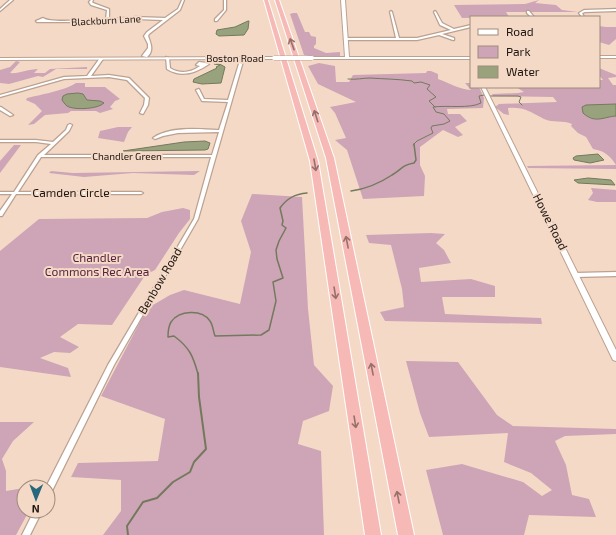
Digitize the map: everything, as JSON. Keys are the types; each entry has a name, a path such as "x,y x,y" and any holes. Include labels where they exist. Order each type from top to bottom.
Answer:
{"highway":[{"path":"266,0 314,161 373,535"},
{"path":"277,0 330,158 406,535"}],"street":[{"path":"0,10 12,0"},
{"path":"92,0 90,2 92,4 108,10 107,20"},
{"path":"145,58 144,56 150,49 151,45 147,34 179,9 183,0"},
{"path":"216,20 226,9 224,0"},
{"path":"343,0 347,58"},
{"path":"582,16 580,13 584,11 616,10"},
{"path":"391,12 398,39"},
{"path":"435,12 441,24 454,30"},
{"path":"528,12 531,16"},
{"name":"Blackburn Lane","path":"45,21 77,22 167,18"},
{"path":"346,38 422,38 470,26"},
{"path":"440,34 453,39"},
{"path":"600,57 616,57"},
{"path":"169,58 167,64 169,69 176,72 175,75 179,76 202,66"},
{"name":"Benbow Road","path":"54,479 112,365 196,220 242,58"},
{"name":"Boston Road","path":"0,59 470,58"},
{"path":"89,76 101,59"},
{"path":"0,96 52,80 89,76 122,77 132,81 147,98 146,105 142,113"},
{"name":"Howe Road","path":"483,88 527,176 549,225 614,348 616,358"},
{"path":"198,90 203,100 230,101"},
{"path":"0,108 11,115"},
{"path":"0,215 40,156 68,130 70,125"},
{"path":"155,138 164,134 182,132 221,131"},
{"path":"0,141 36,141 53,143"},
{"name":"Chandler Green","path":"40,156 214,156"},
{"name":"Camden Circle","path":"0,193 141,193"},
{"path":"576,275 616,274"},
{"path":"26,535 34,519"}],"green space":[{"path":"539,0 535,3 556,5 562,10 578,12 506,12 508,16 470,16 470,18 462,18 454,5 525,4"},
{"path":"297,13 305,32 309,32 311,36 316,37 316,44 314,48 326,53 340,52 340,56 315,57 304,55 290,14"},
{"path":"600,26 616,27 616,39 609,45 600,42"},
{"path":"16,61 20,62 10,73 38,69 34,73 45,73 50,69 87,67 87,69 56,69 43,77 38,76 9,84 0,83 0,70 10,67"},
{"path":"319,63 335,66 336,82 349,82 353,75 426,73 427,71 431,71 438,74 438,79 458,87 471,90 465,83 470,83 470,88 479,88 484,98 483,108 447,109 448,114 460,114 467,121 455,127 463,135 458,137 443,130 420,147 420,165 425,176 424,196 363,199 347,150 335,140 346,138 335,113 330,107 356,102 318,84 308,66"},
{"path":"600,68 616,75 616,77 608,78 613,85 616,85 616,165 607,154 593,149 586,137 578,133 571,126 572,124 547,120 527,110 519,108 508,108 509,115 504,114 495,107 499,104 557,102 553,97 493,96 492,94 524,92 518,88 600,88 600,80 603,80 600,76"},
{"path":"76,83 85,83 85,87 105,87 120,99 115,101 110,107 113,109 100,113 96,111 71,111 68,113 45,115 34,124 28,125 42,111 35,104 26,100 27,98 60,90"},
{"path":"118,127 132,127 124,142 98,138 100,131"},
{"path":"14,145 21,145 0,173 0,161"},
{"path":"616,165 616,169 528,168 527,166"},
{"path":"51,171 73,173 200,171 194,175 133,173 84,177 49,173"},
{"path":"591,188 616,190 616,202 597,202 588,200 593,193"},
{"path":"252,194 302,197 308,309 314,365 333,386 329,411 303,421 298,444 321,451 324,535 103,535 121,511 121,480 71,477 78,463 158,461 165,419 101,396 150,303 153,305 170,295 184,290 240,304 251,252 241,221"},
{"name":"Chandler Commons Rec Area","path":"183,208 190,210 190,219 155,270 146,274 112,325 78,324 60,337 79,347 70,353 54,352 40,358 68,368 71,377 0,367 0,251 39,219 147,218 162,212"},
{"path":"445,234 436,243 444,250 451,263 419,268 421,282 471,279 495,286 495,297 442,297 445,314 541,318 542,324 385,321 380,312 404,307 402,289 391,245 369,243 366,235"},
{"path":"406,361 458,362 497,415 513,426 616,429 616,434 565,436 555,441 566,465 572,495 589,499 596,517 529,515 524,535 443,535 426,470 462,464 523,482 542,496 552,490 531,473 504,462 508,433 429,437 420,413"},
{"path":"0,422 34,422 13,441 2,459 6,471 6,491 16,489 16,519 25,519 16,535 0,535"}],"water":[{"path":"248,21 248,29 244,35 219,36 216,34 217,30 235,27"},
{"path":"216,62 225,67 221,83 202,84 193,82 194,79 217,68 216,67 220,65 214,64"},
{"path":"67,94 83,94 87,100 100,101 104,103 92,108 73,108 68,107 62,100 63,96"},
{"path":"616,104 616,116 595,119 583,113 582,107 586,105"},
{"path":"205,141 210,143 208,149 205,150 123,151 184,142"},
{"path":"598,154 604,160 590,163 574,160 573,158 576,156"},
{"path":"588,178 611,180 615,185 578,183 574,180"}],"waterway":[{"path":"348,79 370,78 407,80 414,83 421,82 430,85 427,89 436,97 429,101 435,107"},
{"path":"435,107 476,105 481,103 479,96 484,95"},
{"path":"490,96 518,96 521,97 519,102 522,105"},
{"path":"414,144 433,133 431,128 432,126 444,124 450,121 444,114 436,112 433,107 435,107"},
{"path":"351,191 362,189 378,183 404,166 414,163 416,160 414,144"},
{"path":"198,374 192,357 187,349 174,336 168,337 171,322 179,315 190,312 202,314 206,317 212,324 215,336 261,335 269,330 276,301 273,282 283,278 277,259 276,250 286,228 282,225 283,221 280,208 292,197 307,193"},
{"path":"128,535 127,526 143,502 157,498 173,482 190,472 194,462 206,449 199,397 198,373"}]}
